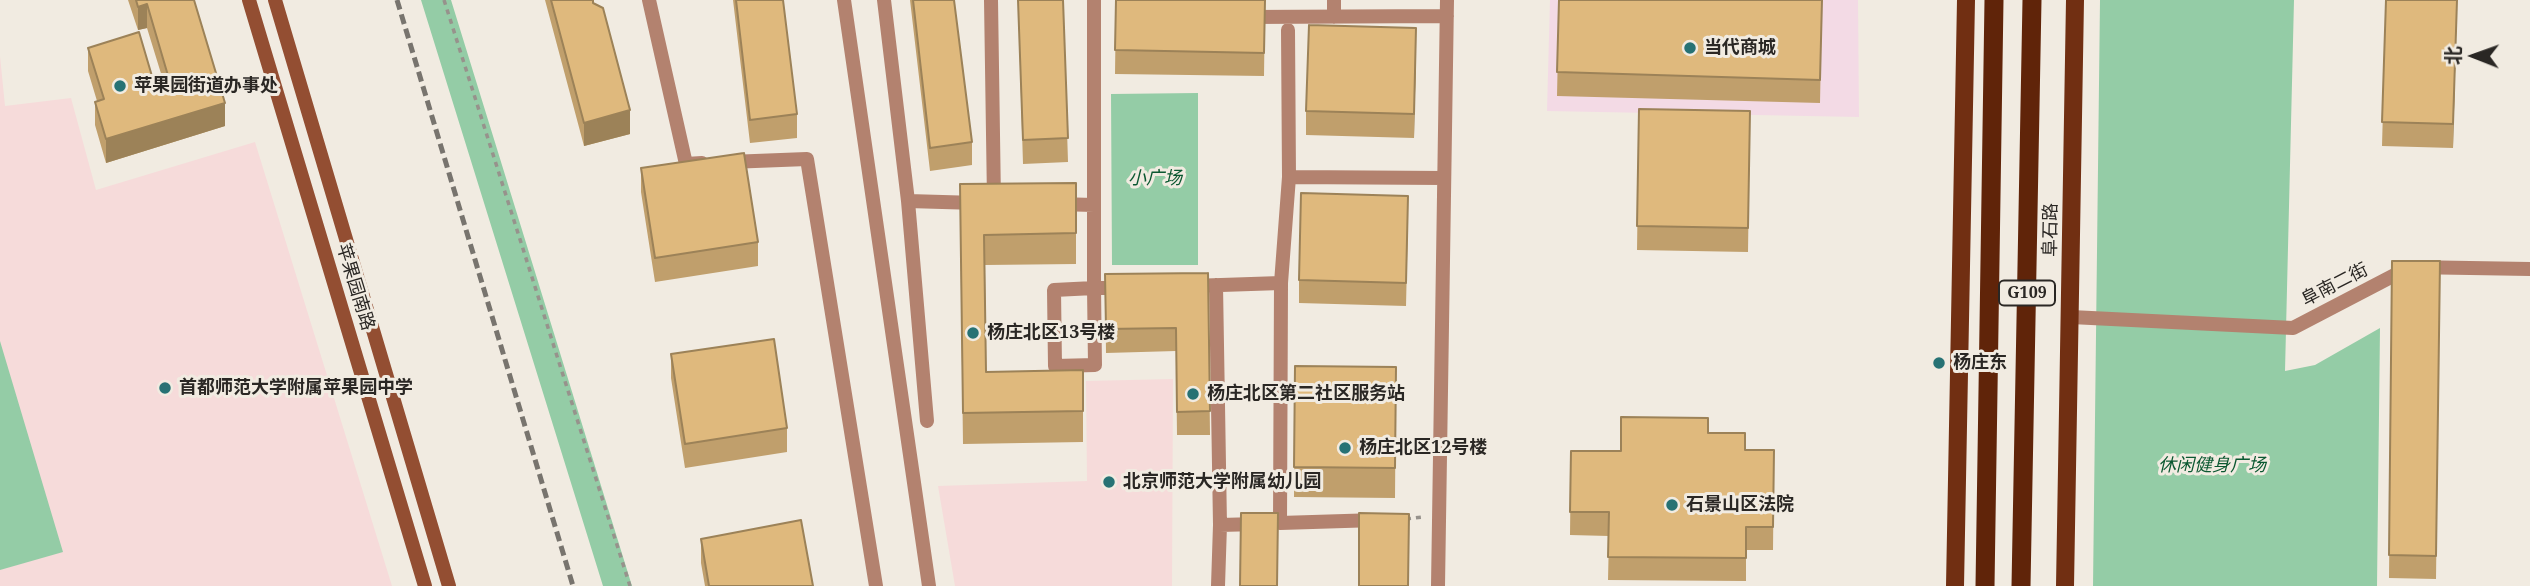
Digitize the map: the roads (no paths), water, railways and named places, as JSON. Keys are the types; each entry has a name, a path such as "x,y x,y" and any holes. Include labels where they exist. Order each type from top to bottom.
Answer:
{"highway":[{"name":"G109","path":"1986,586 1994,0"},
{"name":"阜石路","path":"2021,586 2032,0"}],"main road":[{"name":"苹果园南路","path":"249,0 425,586"},
{"name":"苹果园南路","path":"275,0 449,586"},
{"path":"1955,586 1966,0"},
{"name":"阜石路","path":"2065,586 2075,0"}],"street":[{"path":"649,0 686,164 807,159 876,586"},
{"path":"844,0 929,586"},
{"path":"884,0 908,201 927,421"},
{"path":"908,201 1000,203 991,0"},
{"path":"1094,0 1094,288 1096,365 1055,366 1054,290 1094,288 1135,287"},
{"path":"1334,0 1334,17"},
{"path":"1438,586 1447,0"},
{"path":"1232,17 1447,16"},
{"path":"1280,523 1281,283 1289,177 1288,30"},
{"path":"1289,177 1444,178"},
{"path":"1044,204 1094,205"},
{"name":"阜南二街","path":"2071,317 2293,328 2410,267 2530,269"},
{"path":"1175,286 1281,283"},
{"path":"1216,285 1220,525 1217,586"},
{"path":"1220,525 1396,520"}],"railway":[{"path":"397,0 573,586"}],"place":[{"name":"当代商城","path":"1690,48"},
{"name":"苹果园街道办事处","path":"120,86"},
{"name":"杨庄北区13号楼","path":"973,333"},
{"name":"杨庄东","path":"1939,363"},
{"name":"首都师范大学附属苹果园中学","path":"165,388"},
{"name":"杨庄北区第二社区服务站","path":"1193,394"},
{"name":"杨庄北区12号楼","path":"1345,448"},
{"name":"北京师范大学附属幼儿园","path":"1109,482"},
{"name":"石景山区法院","path":"1672,505"}],"park label":[{"name":"小广场","path":"1155,179"},
{"name":"休闲健身广场","path":"2212,466"}]}
